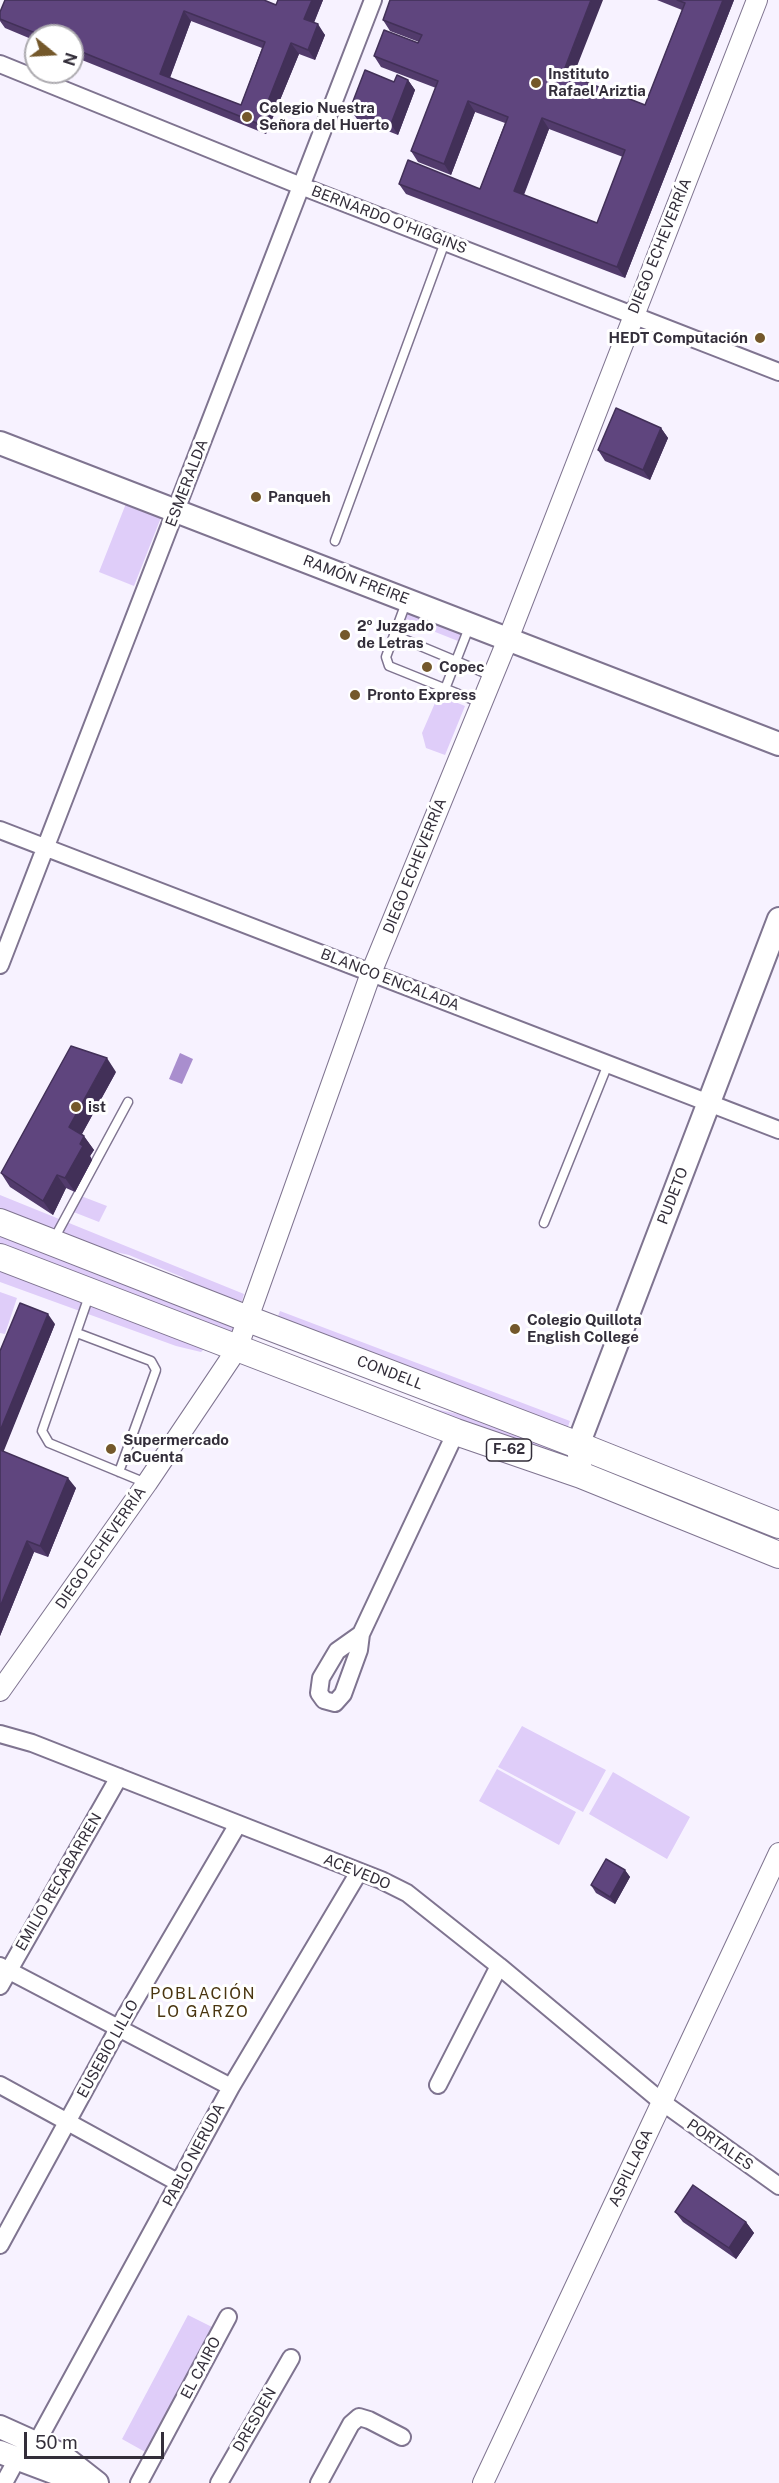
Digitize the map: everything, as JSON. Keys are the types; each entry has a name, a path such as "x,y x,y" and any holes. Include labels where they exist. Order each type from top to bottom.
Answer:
{"main road":[{"name":"RAMÓN FREIRE","path":"0,443 779,744"},
{"name":"PUDETO","path":"581,1475 578,1445 779,919"},
{"name":"CONDELL","path":"0,1222 779,1525"},
{"name":"F-62","path":"0,1257 456,1432 581,1475 779,1555"},
{"path":"0,2427 60,2454 97,2483"},
{"path":"9,2456 69,2477 97,2483"}],"street":[{"name":"ESMERALDA","path":"0,965 373,0"},
{"name":"DIEGO ECHEVERRÍA","path":"0,1691 147,1483 237,1349 371,973 508,639 757,0"},
{"name":"BERNARDO O'HIGGINS","path":"0,64 301,186 779,372"},
{"name":"BLANCO ENCALADA","path":"0,830 779,1130"},
{"path":"361,1634 456,1432"},
{"name":"ACEVEDO","path":"0,1734 32,1743 394,1887 422,1903 662,2102"},
{"name":"EMILIO RECABARREN","path":"0,1986 4,1969 119,1777"},
{"name":"EUSEBIO LILLO","path":"0,2245 119,2027 238,1824"},
{"name":"ASPILLAGA","path":"483,2483 779,1853"},
{"name":"PABLO NERUDA","path":"37,2442 231,2087 359,1872"},
{"path":"438,2085 499,1966"},
{"path":"4,1969 231,2087"},
{"path":"0,2085 179,2183"},
{"name":"PORTALES","path":"662,2102 779,2186"},
{"name":"EL CAIRO","path":"139,2483 228,2317"},
{"name":"DRESDEN","path":"219,2483 291,2358"},
{"path":"319,2483 351,2424 359,2417 402,2437"},
{"path":"4,2483 9,2456"}],"lane":[{"path":"335,541 446,242"},
{"path":"407,600 386,657 389,666 481,704"},
{"path":"445,689 471,624"},
{"path":"394,635 492,676"},
{"path":"544,1223 608,1064"},
{"path":"52,1242 128,1102"},
{"path":"90,1293 42,1431 49,1443 147,1483"},
{"path":"77,1333 151,1361 156,1370 119,1472"}],"shaded area":[{"path":"127,501 162,515 134,586 99,572"},
{"path":"410,606 463,627 458,641 405,620"},
{"path":"448,699 465,706 445,755 426,748 422,733 435,703"},
{"path":"180,1053 193,1059 182,1084 169,1079"},
{"path":"0,1195 244,1294 242,1301 235,1306 209,1295 182,1277 129,1255 93,1247 0,1212"},
{"path":"81,1196 107,1206 99,1222 71,1211"},
{"path":"0,1232 233,1322 238,1332 228,1338 0,1248"},
{"path":"0,1269 207,1346 201,1352 176,1346 0,1282"},
{"path":"0,1292 17,1298 5,1334 0,1333"},
{"path":"280,1311 570,1421 566,1432 276,1321"},
{"path":"412,1404 477,1418 570,1452 572,1461"},
{"path":"522,1726 606,1770 583,1812 498,1767"},
{"path":"497,1769 576,1812 559,1845 479,1801"},
{"path":"613,1772 690,1817 667,1859 589,1814"},
{"path":"188,2315 214,2328 147,2453 122,2439"}],"building":[{"path":"5,0 264,0 276,5 278,0 312,0 304,19 318,24 308,50 291,43 259,124 84,53 84,24 24,24 24,28 0,19","holes":["184,11 265,42 241,105 160,74"]},
{"path":"390,0 591,0 563,73 645,105 685,3 677,0 723,0 617,267 399,184 408,160 480,189 508,117 468,101 444,164 411,151 438,81 374,56 384,30 418,43 422,35 383,20","holes":["542,118 625,150 597,223 514,191"]},
{"path":"365,70 394,82 397,75 408,80 391,124 350,109"},
{"path":"616,408 661,428 643,470 598,450"},
{"name":"ist","path":"71,1046 107,1058 69,1127 84,1136 80,1144 83,1146 65,1178 57,1175 43,1201 1,1173"},
{"path":"20,1303 48,1314 0,1431 0,1351"},
{"path":"0,1450 68,1478 40,1546 27,1541 0,1607"},
{"path":"606,1859 625,1870 610,1897 591,1885"},
{"path":"693,2185 746,2222 729,2248 675,2212"}],"place":[{"name":"Instituto Rafael Ariztia","path":"536,83"},
{"name":"Colegio Nuestra Señora del Huerto","path":"247,117"},
{"name":"HEDT Computación","path":"760,338"},
{"name":"Panqueh","path":"256,497"},
{"name":"2º Juzgado de Letras","path":"345,635"},
{"name":"Copec","path":"427,667"},
{"name":"Pronto Express","path":"355,695"},
{"name":"ist","path":"76,1107"},
{"name":"Colegio Quillota English College","path":"515,1329"},
{"name":"Supermercado aCuenta","path":"111,1449"}],"district":[{"name":"POBLACIÓN LO GARZO","path":"203,2003"}]}
